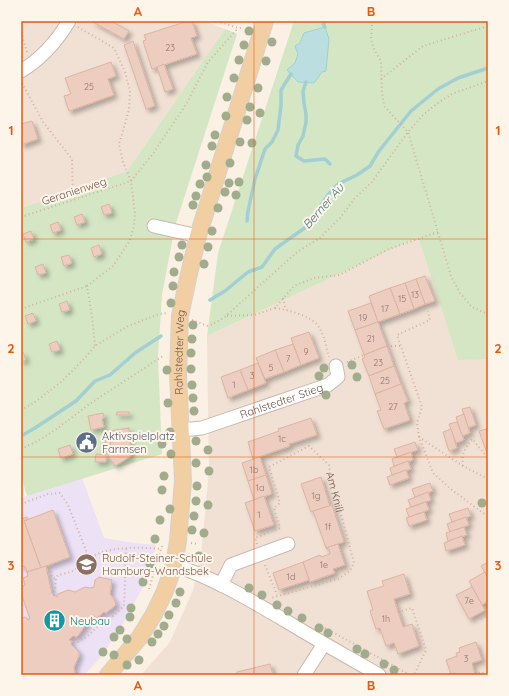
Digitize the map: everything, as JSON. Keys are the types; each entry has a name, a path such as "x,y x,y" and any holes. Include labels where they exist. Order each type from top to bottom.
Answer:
{"main road":[{"name":"Rahlstedter Weg","path":"108,675 140,637 154,614 165,591 174,566 178,541 183,481 178,374 180,316 198,236 265,21"}],"street":[{"path":"21,71 33,63 51,47 73,23"},
{"path":"154,226 198,236"},
{"name":"Rahlstedter Stieg","path":"181,430 202,428 328,385 338,377 336,366"},
{"path":"221,585 231,565 288,544"},
{"path":"174,566 192,571 221,585 379,675"},
{"path":"304,675 324,644"}],"path":[{"path":"217,21 238,28 244,28"},
{"path":"371,21 371,40 381,62 384,106 408,131 451,276 460,293 472,307 488,314"},
{"path":"21,308 87,286 113,266 130,240 134,226 135,213 132,180 123,162 119,144 129,110 130,91 125,72 114,48 73,23"},
{"path":"381,79 423,46 488,26"},
{"path":"132,180 152,155 187,103 208,62 238,28"},
{"path":"21,32 27,52"},
{"path":"21,410 35,402 61,382 95,346 128,326 166,312 208,326 226,316 297,252 320,238 340,218 354,199 372,182 408,131 423,115 438,102 452,94 488,81"},
{"path":"21,82 43,122 72,159 73,200"},
{"name":"Geranienweg","path":"21,217 132,180"},
{"path":"275,308 294,286 314,278 339,275 389,249 438,232"},
{"path":"87,286 95,346"},
{"path":"283,298 286,310"},
{"path":"226,316 254,315 275,308 286,310 313,320 320,328 329,357 336,366 364,355"},
{"path":"428,311 430,320 397,335 422,406 417,423 419,437 433,473 452,490 483,513 488,515"},
{"path":"387,346 401,346"},
{"path":"21,449 38,441 58,428 88,405 163,356"},
{"path":"419,437 463,466 488,479"},
{"path":"463,466 462,459 465,450 472,439 488,458"},
{"name":"Am Knill","path":"270,598 338,579 350,571 354,563 329,465 309,446 269,467 280,503 274,508 280,528 255,538 277,596"},
{"path":"21,504 48,494 60,493 68,505 89,558"},
{"path":"147,594 162,544"},
{"path":"54,596 56,579 58,575 71,572 89,558 101,552 150,548 161,550"},
{"path":"71,638 78,642 88,636 100,624 112,617 124,606 126,549"},
{"path":"47,573 49,573 48,566 52,566 50,568 52,577 56,579"},
{"path":"398,612 412,608 426,650 414,675"},
{"path":"481,619 488,615"},
{"path":"88,618 100,624"},
{"path":"475,674 482,672 485,675"}],"shaded area":[{"path":"21,21 203,21 225,29 127,171 21,208"},
{"path":"418,237 458,359 488,359 488,675 141,675 170,642 193,590 201,556 209,471 207,336"},
{"name":"Rudolf-Steiner-Schule Hamburg-Wandsbek","path":"82,478 104,538 156,545 145,583 124,622 100,658 84,675 21,675 21,498"}],"green space":[{"path":"294,21 488,21 488,359 458,360 418,237 207,336 218,253"},
{"path":"225,29 237,34 175,226 162,295 158,357 162,454 27,496 21,476 21,208 127,171"}],"water":[{"path":"325,27 329,39 326,71 322,72 314,83 298,82 287,70 295,63 298,54 295,46 300,43 304,33"}],"building":[{"path":"91,21 111,21 129,31 124,39"},
{"path":"192,21 197,36 191,38 197,54 152,69 143,41 146,40 144,35"},
{"path":"133,41 155,106 146,109 124,45"},
{"path":"111,62 116,76 108,79 114,95 69,111 64,96 71,94 65,78"},
{"path":"164,64 173,89 165,92 157,67"},
{"path":"32,121 38,139 21,145 21,124"},
{"path":"109,204 112,213 104,215 101,207"},
{"path":"82,214 85,222 77,225 74,217"},
{"path":"58,222 61,230 53,233 50,225"},
{"path":"31,231 34,239 26,242 23,234"},
{"path":"99,245 102,254 94,257 91,248"},
{"path":"69,255 72,263 64,266 61,257"},
{"path":"43,264 46,273 38,275 35,267"},
{"path":"425,276 435,301 425,304 416,279"},
{"path":"416,279 425,304 414,309 405,283"},
{"path":"405,283 414,309 400,314 390,288"},
{"path":"390,288 400,314 378,322 369,296"},
{"path":"67,301 70,310 62,312 59,304"},
{"path":"371,303 378,322 355,330 348,311"},
{"path":"33,313 36,321 28,324 25,316"},
{"path":"378,322 387,346 364,355 355,330"},
{"path":"309,332 319,358 301,365 291,338"},
{"path":"57,341 60,350 52,352 49,344"},
{"path":"293,344 301,365 284,372 275,350"},
{"path":"387,346 394,366 369,376 362,359 365,357 364,355"},
{"path":"275,350 284,372 265,379 256,358"},
{"path":"23,352 26,360 21,362 21,353"},
{"path":"258,363 266,383 248,390 240,370"},
{"path":"394,366 401,384 375,394 369,376"},
{"path":"240,370 248,390 228,398 221,377"},
{"path":"401,384 408,401 404,403 410,420 384,429 377,411 381,410 375,394"},
{"path":"470,407 476,425 468,428 462,409"},
{"path":"117,412 129,412 129,415 116,415"},
{"path":"103,413 104,418 102,419 104,427 91,430 88,416"},
{"path":"464,414 470,433 462,436 456,417"},
{"path":"311,418 317,435 289,444 290,446 253,459 248,442 279,431 278,429"},
{"path":"457,422 464,440 456,443 449,424"},
{"path":"129,428 131,456 115,466 106,452 111,449 109,431"},
{"path":"451,429 457,448 449,451 443,432"},
{"path":"486,429 488,434 487,453 479,431"},
{"path":"105,439 110,439 111,449 106,449"},
{"path":"415,442 418,450 397,457 394,449"},
{"path":"70,445 73,454 61,458 58,449"},
{"path":"411,452 413,460 394,466 392,459"},
{"path":"96,454 106,455 106,462 95,462"},
{"path":"260,457 266,475 248,481 242,463"},
{"path":"408,461 411,469 392,475 390,468"},
{"path":"406,470 409,478 390,485 387,477"},
{"path":"266,475 272,494 254,500 248,481"},
{"path":"321,477 330,506 311,512 301,484"},
{"path":"430,483 433,491 415,497 412,489"},
{"path":"428,492 431,500 411,507 408,500"},
{"path":"264,496 274,525 255,531 245,503"},
{"path":"426,502 429,510 409,517 406,509"},
{"path":"332,505 344,542 326,548 313,511"},
{"path":"468,508 471,516 452,522 449,514"},
{"path":"53,510 70,557 41,568 24,521"},
{"path":"424,512 427,520 409,526 406,518"},
{"path":"21,516 22,519 27,517 28,519 24,521 41,568 27,572 25,566 21,567 21,562 23,561 21,557"},
{"path":"466,517 469,525 450,532 447,524"},
{"path":"464,527 467,535 448,541 446,533"},
{"path":"462,536 465,545 446,551 444,543"},
{"path":"338,544 345,565 333,569 335,573 310,582 303,562 320,555 321,557 330,554 329,549 326,548"},
{"path":"303,562 309,580 279,590 273,573"},
{"path":"488,562 488,578 481,566"},
{"name":"Neubau","path":"46,566 52,594 57,597 58,594 68,590 75,592 85,587 94,587 95,580 99,577 112,580 110,594 116,605 97,618 92,615 85,620 88,622 77,637 73,636 69,640 72,641 71,644 79,652 79,656 74,667 75,673 72,675 21,675 21,618 25,617 28,620 30,619 21,593 21,587 25,585 23,578 28,576 27,572"},
{"path":"485,572 488,578 488,601 482,605 469,581"},
{"path":"404,574 410,594 394,599 403,627 412,624 419,646 398,654 394,643 386,646 380,628 376,629 370,611 373,610 367,591 384,586 382,581"},
{"path":"472,587 485,610 469,619 456,595"},
{"path":"476,642 482,660 472,663 475,675 451,674 446,660 457,656 456,653 460,652 459,648"},
{"path":"270,664 273,675 237,675 237,672"}],"waterway":[{"path":"325,27 323,24 326,21"},
{"name":"Berner Au","path":"210,300 225,291 248,272 262,267 275,249 306,227 328,195 338,184 357,175 370,166 379,151 411,111 438,89 458,78 488,68"},
{"path":"247,221 255,179 265,149 272,142 278,130 281,90 291,74"},
{"path":"306,82 303,91 306,122 296,156 304,161 325,159 330,164"},
{"name":"Berner Au","path":"21,436 76,401 95,381 110,375 135,353 161,336"}],"place":[{"name":"Aktivspielplatz Farmsen","path":"87,442"},
{"name":"Rudolf-Steiner-Schule Hamburg-Wandsbek","path":"86,564"},
{"name":"Neubau","path":"54,621"}]}
